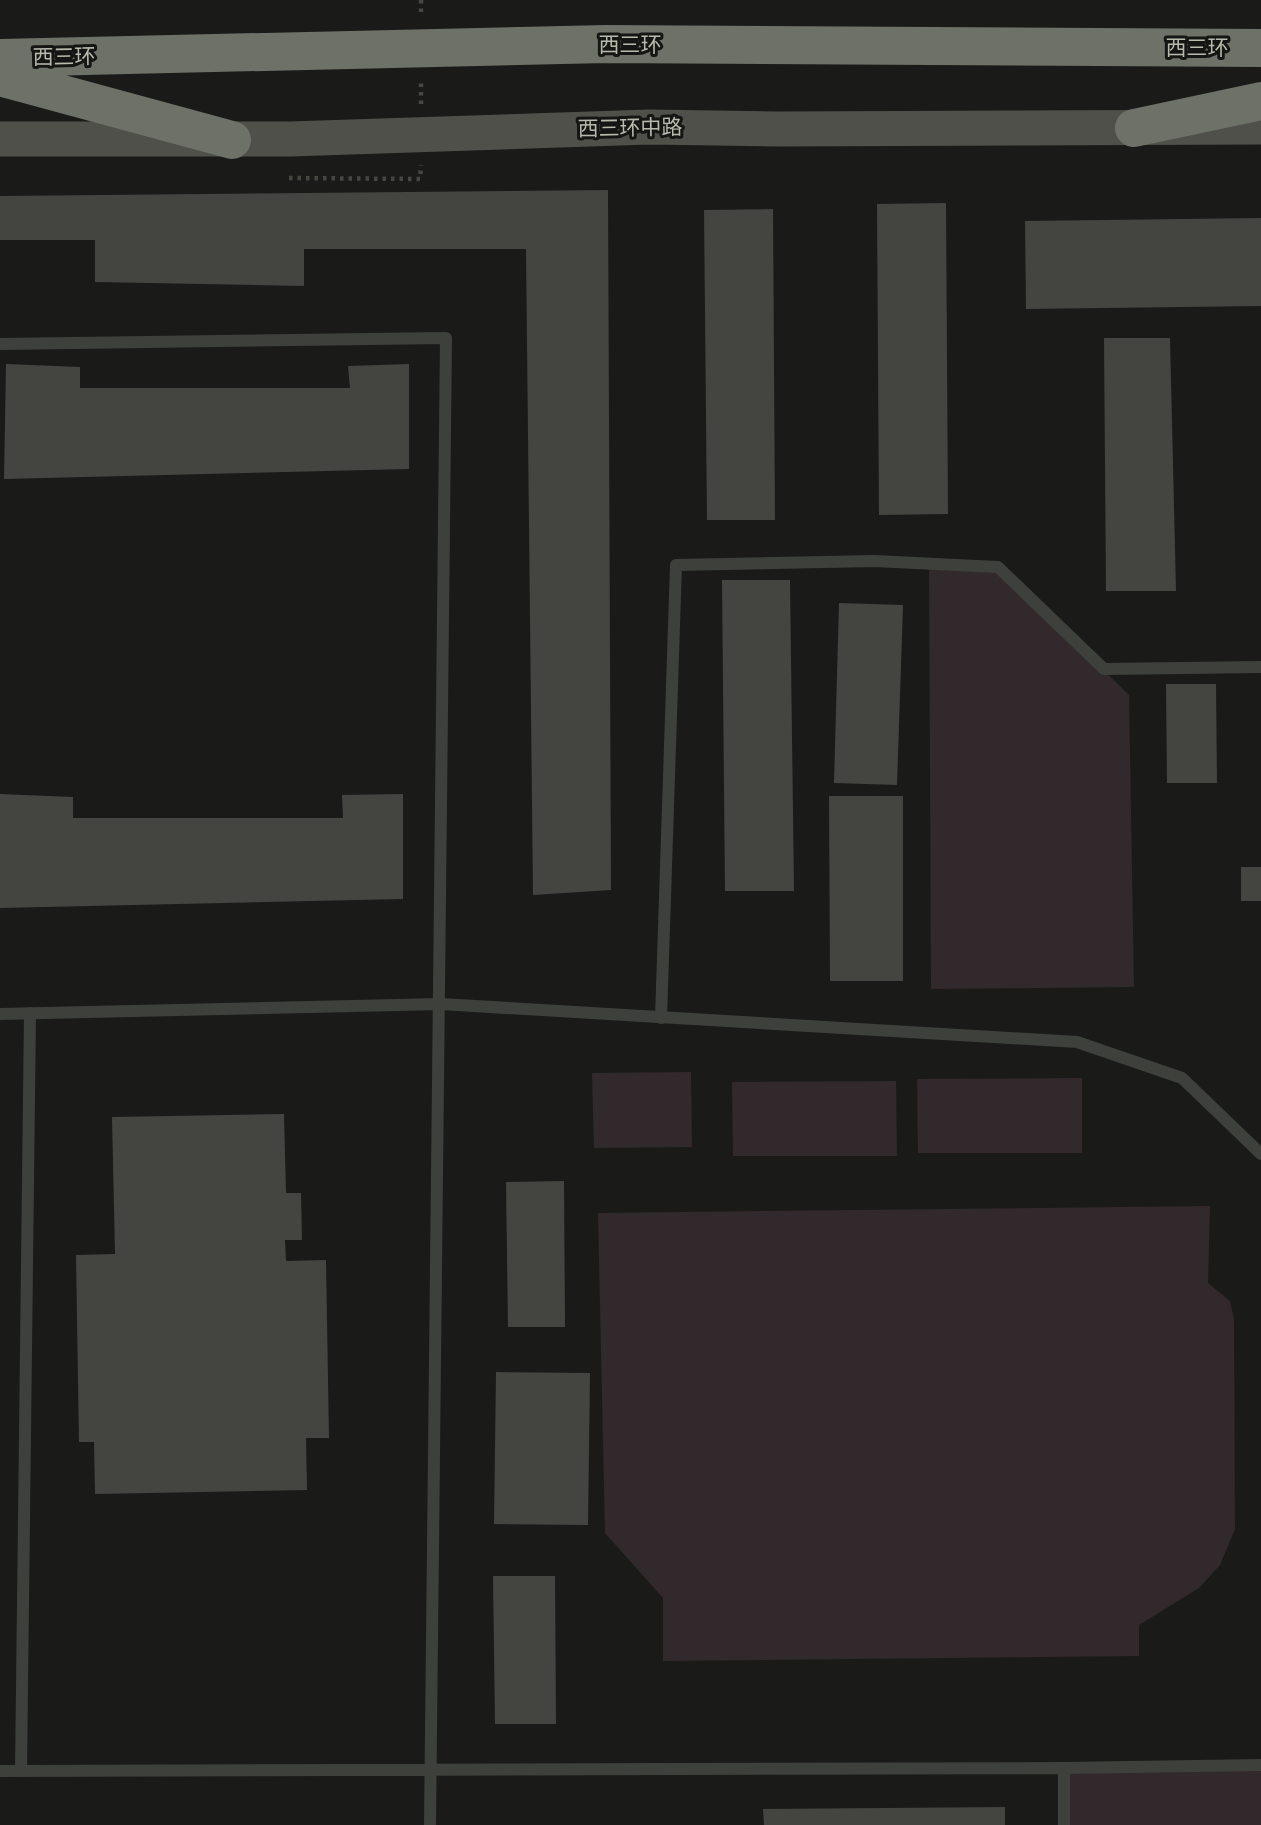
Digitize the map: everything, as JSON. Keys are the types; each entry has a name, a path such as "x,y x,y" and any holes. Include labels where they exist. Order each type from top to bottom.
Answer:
{"highway":[{"name":"西三环","path":"0,58 606,44 1261,48"},
{"path":"0,77 232,140"},
{"path":"1134,128 1261,101"}],"street":[{"name":"西三环中路","path":"0,139 232,140 649,127 1261,127"}],"lane":[{"path":"0,344 446,338 430,1825"},
{"path":"662,1017 676,565 874,561 998,567 1104,669 1261,667"},
{"path":"0,1014 440,1004 1077,1042 1182,1078 1261,1154"},
{"path":"21,1771 30,1013"},
{"path":"0,1771 1064,1769 1261,1765"},
{"path":"1064,1769 1064,1825"}],"path":[{"path":"289,178 318,180"}],"shaded area":[{"path":"929,563 998,567 1129,695 1134,987 931,989"},
{"path":"691,1072 692,1147 594,1148 592,1073"},
{"path":"1082,1078 1082,1153 918,1153 917,1079"},
{"path":"896,1081 897,1156 733,1156 732,1082"},
{"path":"1210,1206 1208,1283 1230,1301 1234,1320 1235,1529 1220,1565 1199,1588 1139,1625 1139,1656 663,1661 663,1598 605,1533 598,1213"},
{"path":"1261,1765 1261,1825 1064,1825 1064,1768"}],"building":[{"path":"608,190 611,890 533,895 526,249 304,249 304,286 95,282 95,240 0,240 0,196"},
{"path":"946,203 948,514 879,515 877,204"},
{"path":"773,209 775,520 707,520 704,210"},
{"path":"1261,218 1261,306 1026,309 1025,221"},
{"path":"1104,338 1170,338 1176,591 1106,591"},
{"path":"6,364 80,367 80,388 350,388 348,366 409,364 409,469 4,479"},
{"path":"722,580 790,580 794,891 725,891"},
{"path":"839,603 903,605 897,785 834,783"},
{"path":"1166,684 1216,684 1217,783 1167,783"},
{"path":"0,794 73,797 73,818 343,818 342,795 403,794 403,899 0,908"},
{"path":"829,796 903,796 903,981 830,981"},
{"path":"1241,867 1261,867 1261,901 1241,901"},
{"path":"284,1114 286,1193 301,1193 302,1240 285,1240 286,1261 326,1260 329,1438 306,1438 307,1490 95,1494 94,1442 79,1442 76,1255 115,1254 112,1117"},
{"path":"564,1181 565,1327 508,1327 506,1182"},
{"path":"496,1372 590,1373 588,1525 494,1524"},
{"path":"493,1576 555,1576 556,1724 495,1724"},
{"path":"1005,1807 1005,1825 764,1825 763,1809"}]}
